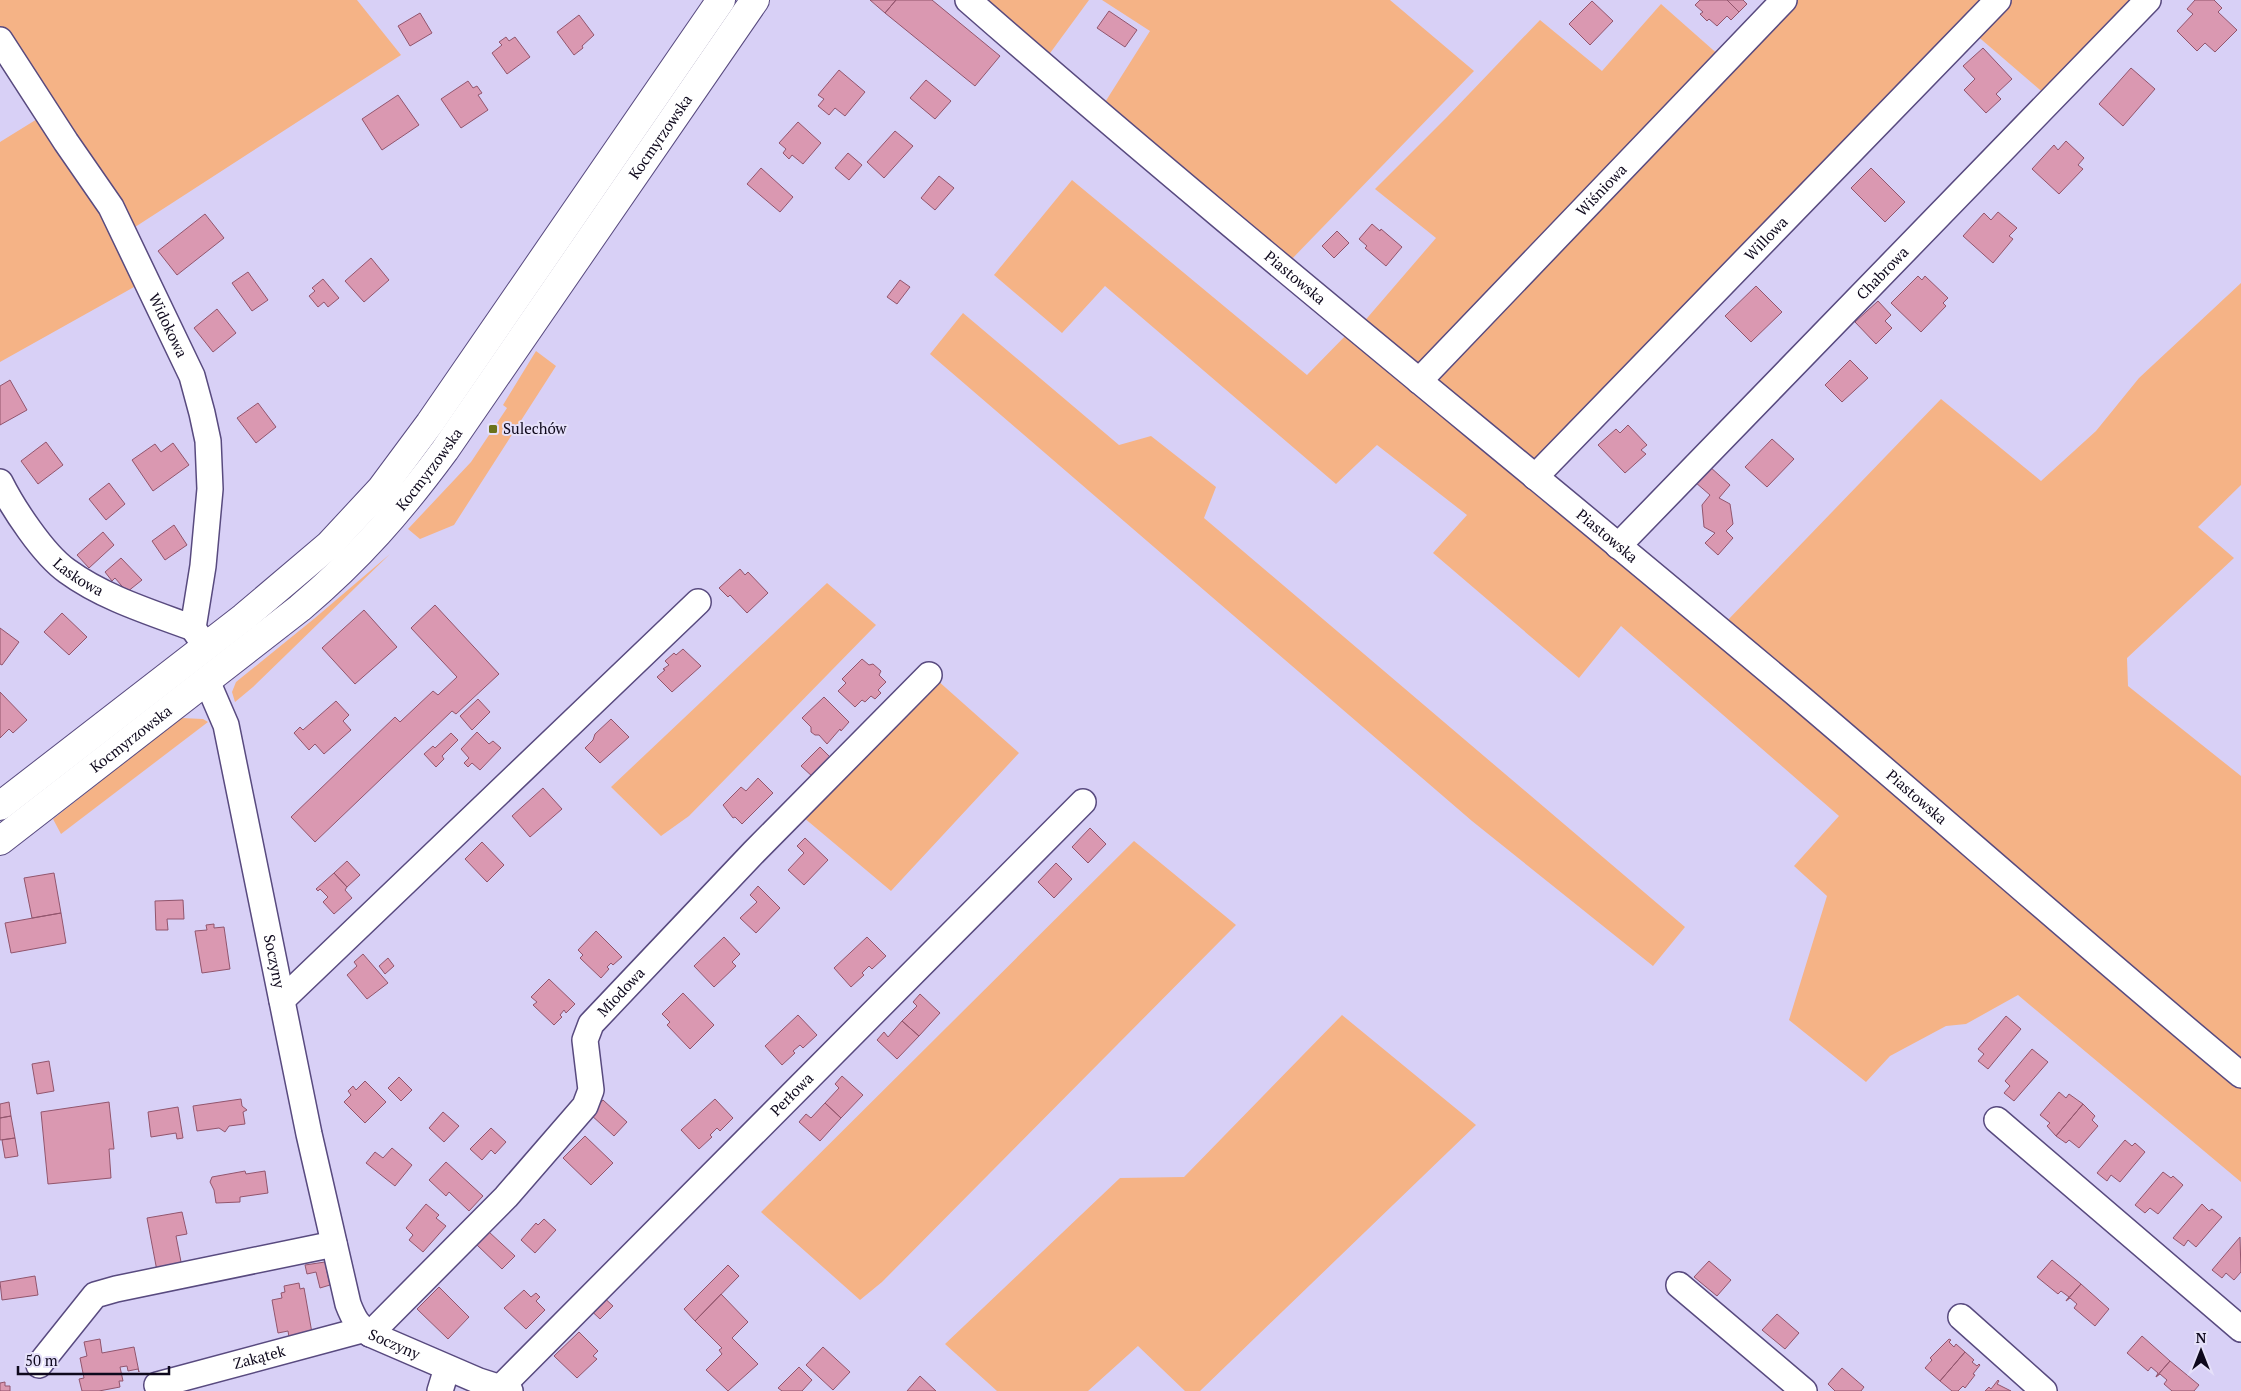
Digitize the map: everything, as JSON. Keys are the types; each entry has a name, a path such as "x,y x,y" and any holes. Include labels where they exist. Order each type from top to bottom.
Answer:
{"main road":[{"name":"Kocmyrzowska","path":"0,806 200,637 279,589 329,545 381,489 487,342 721,0"},
{"name":"Kocmyrzowska","path":"0,841 207,681 322,589 376,538 406,503 516,348 755,0"}],"street":[{"name":"Piastowska","path":"968,0 1419,381 1804,701 2111,967 2241,1075"},
{"name":"Wiśniowa","path":"1419,381 1784,0"},
{"name":"Willowa","path":"1535,477 1998,0"},
{"name":"Chabrowa","path":"1618,546 2148,0"},
{"name":"Widokowa","path":"0,40 111,207 192,376 208,441 210,489 203,566 200,637"},
{"name":"Laskowa","path":"0,482 10,503 37,540 66,571 119,600 200,637"},
{"path":"282,1000 698,602"},
{"name":"Miodowa","path":"366,1332 506,1197 585,1106 591,1090 585,1040 591,1024 754,852 929,675"},
{"name":"Soczyny","path":"207,681 226,725 282,1000 348,1304 354,1318 366,1332 443,1379 505,1389"},
{"name":"Perłowa","path":"505,1389 1083,802"},
{"path":"1997,1120 2241,1329"},
{"path":"39,1365 95,1295 334,1244"},
{"path":"1679,1286 1804,1391"},
{"path":"1961,1318 2044,1391"},
{"name":"Zakątek","path":"157,1385 366,1332"}],"shaded area":[{"path":"0,0 357,0 401,55 132,229 0,30"},
{"path":"977,0 1089,0 1045,60"},
{"path":"1102,0 1390,0 1474,71 1288,263 1102,107 1150,31"},
{"path":"1791,0 1992,0 1536,472 1425,381"},
{"path":"2007,0 2140,0 2047,96 1975,34"},
{"path":"1661,4 1721,57 1417,372 1362,324 1436,238 1375,189 1540,20 1602,71"},
{"path":"42,116 143,282 0,362 0,142"},
{"path":"1072,180 1307,375 1352,329 2241,1081 2241,1182 2018,995 1966,1024 1946,1026 1890,1056 1866,1082 1789,1020 1827,896 1794,866 1839,816 1621,626 1579,678 1433,553 1467,515 1377,445 1336,484 1105,286 1062,333 994,275"},
{"path":"2241,283 2241,485 2198,527 2234,558 2127,658 2128,686 2241,776 2241,1067 1724,624 1941,399 2041,481 2096,431 2139,378"},
{"path":"963,313 1119,445 1151,436 1216,487 1204,518 1685,927 1653,966 1472,821 930,354"},
{"path":"536,351 556,366 454,525 420,539 408,529 471,462 507,408 503,405"},
{"path":"390,554 253,687 235,702 232,692 236,682"},
{"path":"827,583 876,625 689,816 661,836 611,787"},
{"path":"937,680 1019,753 891,891 803,817"},
{"path":"181,718 203,719 208,722 61,834 53,819"},
{"path":"1134,841 1236,925 882,1282 860,1300 761,1212"},
{"path":"1342,1015 1476,1125 1200,1391 1185,1391 1138,1346 1088,1391 997,1391 945,1344 1120,1178 1184,1177"}],"building":[{"path":"870,0 896,0 885,13"},
{"path":"896,0 932,0 1000,56 975,86 885,13"},
{"path":"1700,0 1727,0 1739,12 1731,20 1727,16 1717,26 1709,19 1707,21 1700,14 1703,12 1695,5"},
{"path":"1727,0 1743,0 1747,4 1739,12"},
{"path":"2195,0 2214,0 2222,8 2218,12 2237,30 2215,52 2205,43 2197,51 2177,31 2193,14 2187,9"},
{"path":"1592,1 1613,21 1590,45 1569,24"},
{"path":"1109,11 1137,30 1125,47 1097,28"},
{"path":"420,13 432,33 410,46 398,26"},
{"path":"579,15 594,35 574,55 557,32"},
{"path":"506,37 509,41 515,37 530,57 507,74 492,53 502,45 499,42"},
{"path":"1983,48 2012,79 1996,94 2001,99 1986,113 1964,90 1975,79 1963,66"},
{"path":"2131,68 2155,89 2123,126 2099,104"},
{"path":"839,70 865,92 845,116 835,108 829,115 818,106 824,99 818,95"},
{"path":"926,80 951,101 935,119 910,98"},
{"path":"468,81 473,88 477,86 482,93 478,95 488,110 461,128 441,99"},
{"path":"398,95 419,125 382,150 362,119"},
{"path":"798,122 821,143 803,164 792,155 789,159 783,153 786,149 779,143"},
{"path":"895,131 913,146 884,178 867,162"},
{"path":"2066,141 2084,158 2078,165 2083,169 2059,194 2032,169 2054,145 2058,150"},
{"path":"848,153 862,165 849,180 835,168"},
{"path":"761,168 793,197 780,212 747,184"},
{"path":"1871,168 1905,202 1885,222 1851,188"},
{"path":"939,176 954,188 935,210 921,198"},
{"path":"1998,212 2017,228 2009,236 2013,239 1993,263 1963,236 1984,213 1991,220"},
{"path":"205,214 224,238 177,275 158,251"},
{"path":"1372,224 1380,231 1381,229 1402,247 1386,266 1365,248 1367,246 1359,239"},
{"path":"1337,231 1349,243 1334,258 1322,246"},
{"path":"371,258 389,280 364,302 345,281"},
{"path":"248,272 268,300 252,311 232,283"},
{"path":"1918,276 1922,280 1925,276 1948,298 1943,303 1946,306 1921,332 1891,303"},
{"path":"323,279 339,298 328,307 324,302 318,307 309,296 315,291 312,288"},
{"path":"900,280 910,287 897,304 887,297"},
{"path":"1756,286 1782,312 1751,342 1725,316"},
{"path":"1878,301 1891,315 1885,321 1892,328 1876,344 1855,322"},
{"path":"217,309 236,333 213,352 194,328"},
{"path":"1850,360 1868,378 1842,402 1825,385"},
{"path":"10,380 27,410 0,425 0,386"},
{"path":"258,403 276,427 256,443 237,418"},
{"path":"1628,425 1647,445 1641,450 1646,454 1625,473 1598,445 1616,429 1620,433"},
{"path":"1772,439 1794,459 1767,487 1745,467"},
{"path":"46,442 63,465 38,484 21,461"},
{"path":"173,443 189,465 153,491 132,460 155,444 161,452"},
{"path":"1709,466 1730,485 1719,498 1730,504 1733,524 1726,531 1733,538 1718,555 1705,543 1715,533 1704,527 1702,505 1710,495 1695,482"},
{"path":"109,483 125,504 106,520 89,499"},
{"path":"174,525 187,545 165,560 152,541"},
{"path":"103,532 114,545 89,568 77,555"},
{"path":"121,558 142,580 127,592 115,578 112,581 105,572"},
{"path":"740,569 745,575 748,572 768,593 747,613 730,595 728,597 719,588"},
{"path":"435,605 499,674 456,714 452,711 315,842 291,817 395,717 400,722 433,691 438,695 457,677 411,628"},
{"path":"364,610 397,647 355,684 322,648"},
{"path":"62,613 87,637 69,655 44,632"},
{"path":"0,628 19,642 2,665 0,664"},
{"path":"683,649 701,666 672,692 657,677 669,665 665,661 674,653 676,655"},
{"path":"862,659 869,665 873,664 881,671 879,675 886,682 878,690 881,693 875,699 871,696 865,702 862,700 855,707 838,691 846,683 842,679"},
{"path":"0,692 27,720 13,733 9,729 0,738"},
{"path":"824,697 849,722 827,744 819,735 811,732 811,727 802,718"},
{"path":"478,699 490,712 472,730 460,716"},
{"path":"336,701 349,715 343,721 351,730 324,754 315,744 309,750 294,733 300,727 303,730"},
{"path":"611,719 629,737 600,763 585,748 593,740 595,734"},
{"path":"477,732 489,744 493,741 501,748 480,770 472,763 468,767 464,763 469,758 461,749"},
{"path":"451,733 458,740 442,756 444,759 436,767 424,754 433,746 435,748"},
{"path":"820,747 833,760 814,778 801,766"},
{"path":"758,778 773,793 742,824 735,817 733,818 723,805 741,787 746,791"},
{"path":"543,788 562,809 530,837 512,816"},
{"path":"1090,828 1106,844 1088,863 1072,847"},
{"path":"805,838 828,860 804,885 788,870 804,853 797,846"},
{"path":"482,842 504,865 487,882 465,859"},
{"path":"347,861 360,875 347,887 334,873"},
{"path":"1056,863 1072,879 1054,898 1038,882"},
{"path":"54,873 61,913 32,918 24,878"},
{"path":"334,873 347,887 345,890 352,898 334,914 323,902 328,897 320,889 318,891 316,889"},
{"path":"758,886 780,908 756,933 740,918 757,902 750,895"},
{"path":"183,900 184,919 167,919 168,930 156,930 155,901"},
{"path":"61,913 66,943 11,953 5,923"},
{"path":"214,924 214,928 224,927 230,969 202,973 195,931 207,930 206,925"},
{"path":"596,931 622,957 613,965 611,963 607,967 609,969 601,978 580,958 583,955 578,950"},
{"path":"724,937 740,954 732,962 736,966 714,987 694,966"},
{"path":"867,937 886,956 872,969 869,966 862,973 864,975 851,987 834,968"},
{"path":"363,954 388,983 367,999 347,975 357,966 354,962"},
{"path":"388,958 394,966 385,974 379,966"},
{"path":"549,979 575,1004 566,1013 564,1010 560,1015 562,1017 554,1025 533,1005 537,1002 531,997"},
{"path":"683,993 714,1025 690,1049 667,1025 670,1022 662,1014"},
{"path":"920,994 940,1013 919,1036 902,1021 917,1006 913,1002"},
{"path":"798,1015 817,1035 803,1048 800,1045 793,1051 795,1053 782,1065 765,1046"},
{"path":"2006,1016 2021,1029 1988,1069 1978,1061 1984,1054 1978,1049"},
{"path":"902,1021 919,1036 897,1059 877,1040 884,1032 888,1037"},
{"path":"2032,1049 2048,1062 2014,1101 2004,1093 2010,1086 2005,1081"},
{"path":"49,1061 54,1091 37,1094 32,1064"},
{"path":"842,1076 863,1095 841,1118 825,1103 839,1088 835,1084"},
{"path":"399,1077 412,1090 401,1101 388,1088"},
{"path":"365,1081 386,1102 365,1123 344,1102 351,1095 348,1091 353,1086 356,1090"},
{"path":"2059,1092 2066,1098 2069,1094 2083,1104 2056,1136 2047,1126 2050,1123 2040,1115"},
{"path":"241,1099 242,1106 247,1110 243,1112 245,1124 229,1126 225,1132 219,1128 197,1131 193,1106"},
{"path":"715,1099 733,1118 720,1131 717,1128 710,1135 712,1137 699,1149 681,1130"},
{"path":"603,1100 627,1122 614,1136 590,1114"},
{"path":"9,1102 11,1116 0,1118 0,1104"},
{"path":"109,1102 114,1149 109,1149 111,1178 48,1184 41,1112"},
{"path":"825,1103 841,1118 820,1141 799,1122 806,1114 811,1118"},
{"path":"2083,1104 2095,1116 2092,1120 2098,1126 2079,1148 2069,1140 2066,1143 2056,1136"},
{"path":"178,1107 183,1138 177,1139 176,1133 151,1137 148,1112"},
{"path":"443,1112 459,1126 444,1142 429,1128"},
{"path":"11,1116 15,1138 0,1140 0,1118"},
{"path":"491,1128 506,1142 495,1154 491,1150 482,1160 470,1149"},
{"path":"585,1136 613,1163 591,1185 563,1158"},
{"path":"15,1138 18,1156 5,1158 2,1140"},
{"path":"2125,1140 2132,1146 2135,1143 2145,1152 2120,1182 2111,1175 2107,1181 2097,1173"},
{"path":"392,1148 412,1165 395,1186 366,1163 375,1152 383,1158"},
{"path":"446,1162 483,1196 469,1211 449,1192 446,1196 429,1180"},
{"path":"245,1171 246,1174 265,1171 268,1193 240,1197 240,1202 216,1203 214,1190 210,1182 212,1177"},
{"path":"2163,1172 2171,1178 2173,1176 2183,1185 2158,1214 2150,1208 2145,1213 2135,1205"},
{"path":"426,1204 439,1215 436,1218 446,1226 423,1252 409,1240 413,1235 406,1228"},
{"path":"2202,1204 2209,1211 2212,1209 2222,1217 2196,1247 2188,1240 2184,1246 2173,1238"},
{"path":"182,1212 187,1234 176,1236 182,1267 157,1271 147,1218"},
{"path":"544,1219 556,1230 535,1253 521,1240 536,1223 538,1225"},
{"path":"489,1232 515,1256 502,1269 477,1245"},
{"path":"2240,1237 2241,1272 2234,1280 2226,1273 2222,1278 2212,1270"},
{"path":"2052,1260 2081,1284 2066,1301 2069,1297 2061,1291 2058,1294 2037,1277"},
{"path":"1709,1261 1731,1280 1717,1296 1694,1277"},
{"path":"325,1262 330,1285 320,1288 316,1272 307,1274 305,1265"},
{"path":"728,1265 739,1276 695,1321 684,1309"},
{"path":"35,1276 38,1295 2,1300 0,1282"},
{"path":"299,1283 300,1289 304,1288 312,1333 289,1337 288,1331 278,1333 272,1300 282,1298 281,1293 285,1292 284,1286"},
{"path":"2081,1284 2109,1309 2095,1326 2074,1308 2077,1304 2070,1298 2066,1301"},
{"path":"439,1287 469,1317 448,1339 417,1309"},
{"path":"524,1290 531,1297 536,1293 540,1297 536,1301 545,1310 526,1329 504,1308"},
{"path":"599,1293 613,1306 600,1319 584,1304"},
{"path":"721,1294 748,1322 732,1338 758,1364 728,1391 706,1370 722,1354 719,1350 722,1348 695,1321"},
{"path":"1777,1314 1799,1333 1785,1349 1762,1330"},
{"path":"579,1332 598,1351 593,1356 597,1359 577,1378 554,1356"},
{"path":"2142,1336 2170,1361 2156,1377 2158,1373 2151,1367 2148,1371 2127,1353"},
{"path":"100,1339 102,1353 134,1347 139,1372 138,1369 128,1371 127,1366 120,1367 123,1381 119,1381 120,1387 99,1391 82,1391 79,1379 84,1378 80,1358 87,1356 84,1342"},
{"path":"1949,1339 1951,1340 1949,1342 1954,1347 1956,1344 1965,1352 1940,1381 1925,1368 1932,1360 1930,1358"},
{"path":"823,1347 850,1372 833,1390 806,1365"},
{"path":"1965,1352 1974,1360 1972,1362 1977,1366 1980,1365 1965,1388 1963,1386 1958,1391 1952,1391 1940,1381"},
{"path":"2170,1361 2199,1385 2194,1391 2172,1391 2164,1384 2167,1380 2160,1374 2156,1377"},
{"path":"799,1367 812,1380 802,1391 782,1391 778,1388"},
{"path":"1842,1368 1864,1387 1861,1391 1835,1391 1828,1384"},
{"path":"920,1376 936,1391 907,1391"},
{"path":"1998,1380 1997,1384 2011,1391 1985,1391 1989,1387 1991,1389"},
{"path":"5,1382 5,1386 10,1386 10,1391 0,1391 0,1383"}],"place":[{"name":"Sulechów","path":"493,429"}]}
